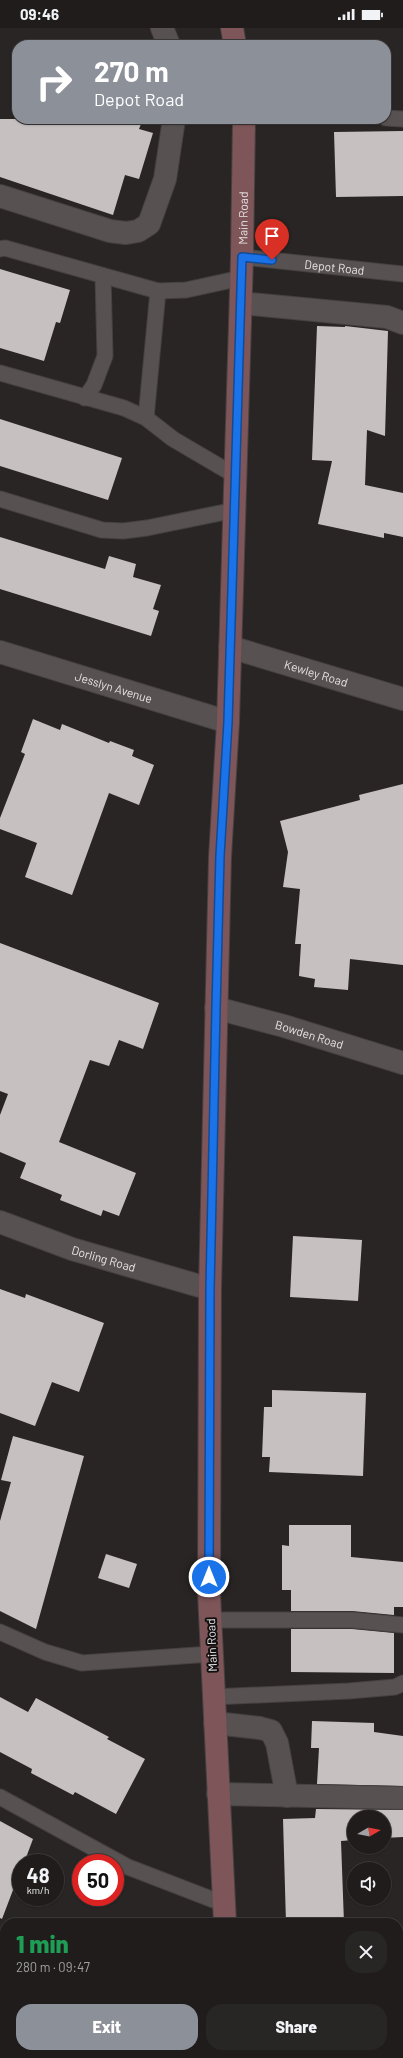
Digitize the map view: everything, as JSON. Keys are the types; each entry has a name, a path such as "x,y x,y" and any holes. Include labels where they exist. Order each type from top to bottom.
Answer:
{"main road":[{"path":"232,28 234,40"},
{"name":"Main Road","path":"224,1913 209,1592 210,1289 220,856 228,722 242,268 244,124"}],"street":[{"path":"162,28 167,40"},
{"path":"0,196 110,231 126,233 138,231 149,224 165,179 173,124"},
{"path":"241,303 387,317 403,324"},
{"name":"Kewley Road","path":"230,647 403,700"},
{"name":"Jesslyn Avenue","path":"0,652 228,722"},
{"name":"Bowden Road","path":"216,1008 284,1026 403,1063"},
{"name":"Dorling Road","path":"0,1222 72,1248 210,1289"},
{"path":"215,1723 260,1728 271,1731 277,1743 286,1796"},
{"path":"218,1794 403,1798"}],"lane":[{"path":"391,118 403,119"},
{"name":"Depot Road","path":"0,249 5,248 158,291 186,290 242,268 403,274"},
{"path":"85,398 94,385 105,356 104,276"},
{"path":"146,418 158,291"},
{"path":"0,372 85,398 124,408 146,418 180,443 236,476"},
{"path":"0,499 102,530 123,531 147,528 234,510"},
{"path":"210,1620 352,1620 397,1623 403,1625"},
{"path":"0,1632 45,1652 82,1663 211,1654"},
{"path":"213,1697 349,1691 395,1687 403,1683"},
{"path":"0,1797 128,1867 224,1913"}],"building":[{"path":"0,119 12,119 12,124 141,124 139,129 153,133 139,179 125,175 113,215 0,177"},
{"path":"403,131 403,196 336,197 334,132"},
{"path":"0,269 70,290 60,323 56,322 44,361 0,348"},
{"path":"317,326 345,326 388,331 385,436 367,430 365,485 403,493 403,537 384,533 384,538 318,524 332,461 312,460"},
{"path":"0,419 122,458 108,500 0,466"},
{"path":"0,537 105,569 109,556 136,564 133,577 161,585 153,609 159,611 151,636 0,589"},
{"path":"33,719 60,730 62,724 109,743 110,741 134,750 132,756 154,765 139,805 109,793 72,895 25,877 37,843 0,829 0,818 25,754 21,752"},
{"path":"403,784 403,965 350,959 348,990 314,987 315,979 299,976 301,944 295,944 300,889 283,887 288,852 280,821 360,800 359,795"},
{"path":"0,943 159,1003 143,1049 119,1040 109,1066 90,1060 59,1142 136,1173 119,1216 103,1210 101,1216 60,1200 62,1195 20,1178 26,1163 0,1152 0,1115 8,1094 0,1091"},
{"path":"293,1236 362,1240 358,1301 290,1297"},
{"path":"0,1289 25,1298 26,1294 104,1323 79,1392 52,1382 35,1426 0,1413"},
{"path":"272,1390 366,1393 363,1476 269,1472 270,1457 262,1457 264,1407 272,1407"},
{"path":"13,1436 84,1456 36,1629 0,1611 0,1521 11,1482 1,1480"},
{"path":"289,1525 351,1525 351,1557 403,1562 403,1607 394,1607 394,1615 352,1611 291,1611 291,1590 282,1590 282,1545 289,1546"},
{"path":"106,1554 137,1564 129,1588 98,1578"},
{"path":"291,1629 352,1629 394,1633 394,1673 291,1672"},
{"path":"0,1697 28,1712 36,1698 109,1737 107,1739 145,1759 116,1814 75,1792 73,1795 31,1773 32,1769 0,1752"},
{"path":"312,1721 374,1723 374,1732 403,1736 403,1786 317,1784 319,1748 311,1748"},
{"path":"316,1809 403,1810 403,1837 391,1838 391,1810 347,1810 347,1841 341,1841 344,1918 286,1918 283,1819 315,1818"},
{"path":"0,1821 33,1839 27,1854 12,1854 12,1893 2,1918 0,1918"}],"route":[{"path":"209,1577 210,1289 216,1008 220,856 228,722 242,257 272,260"}]}
